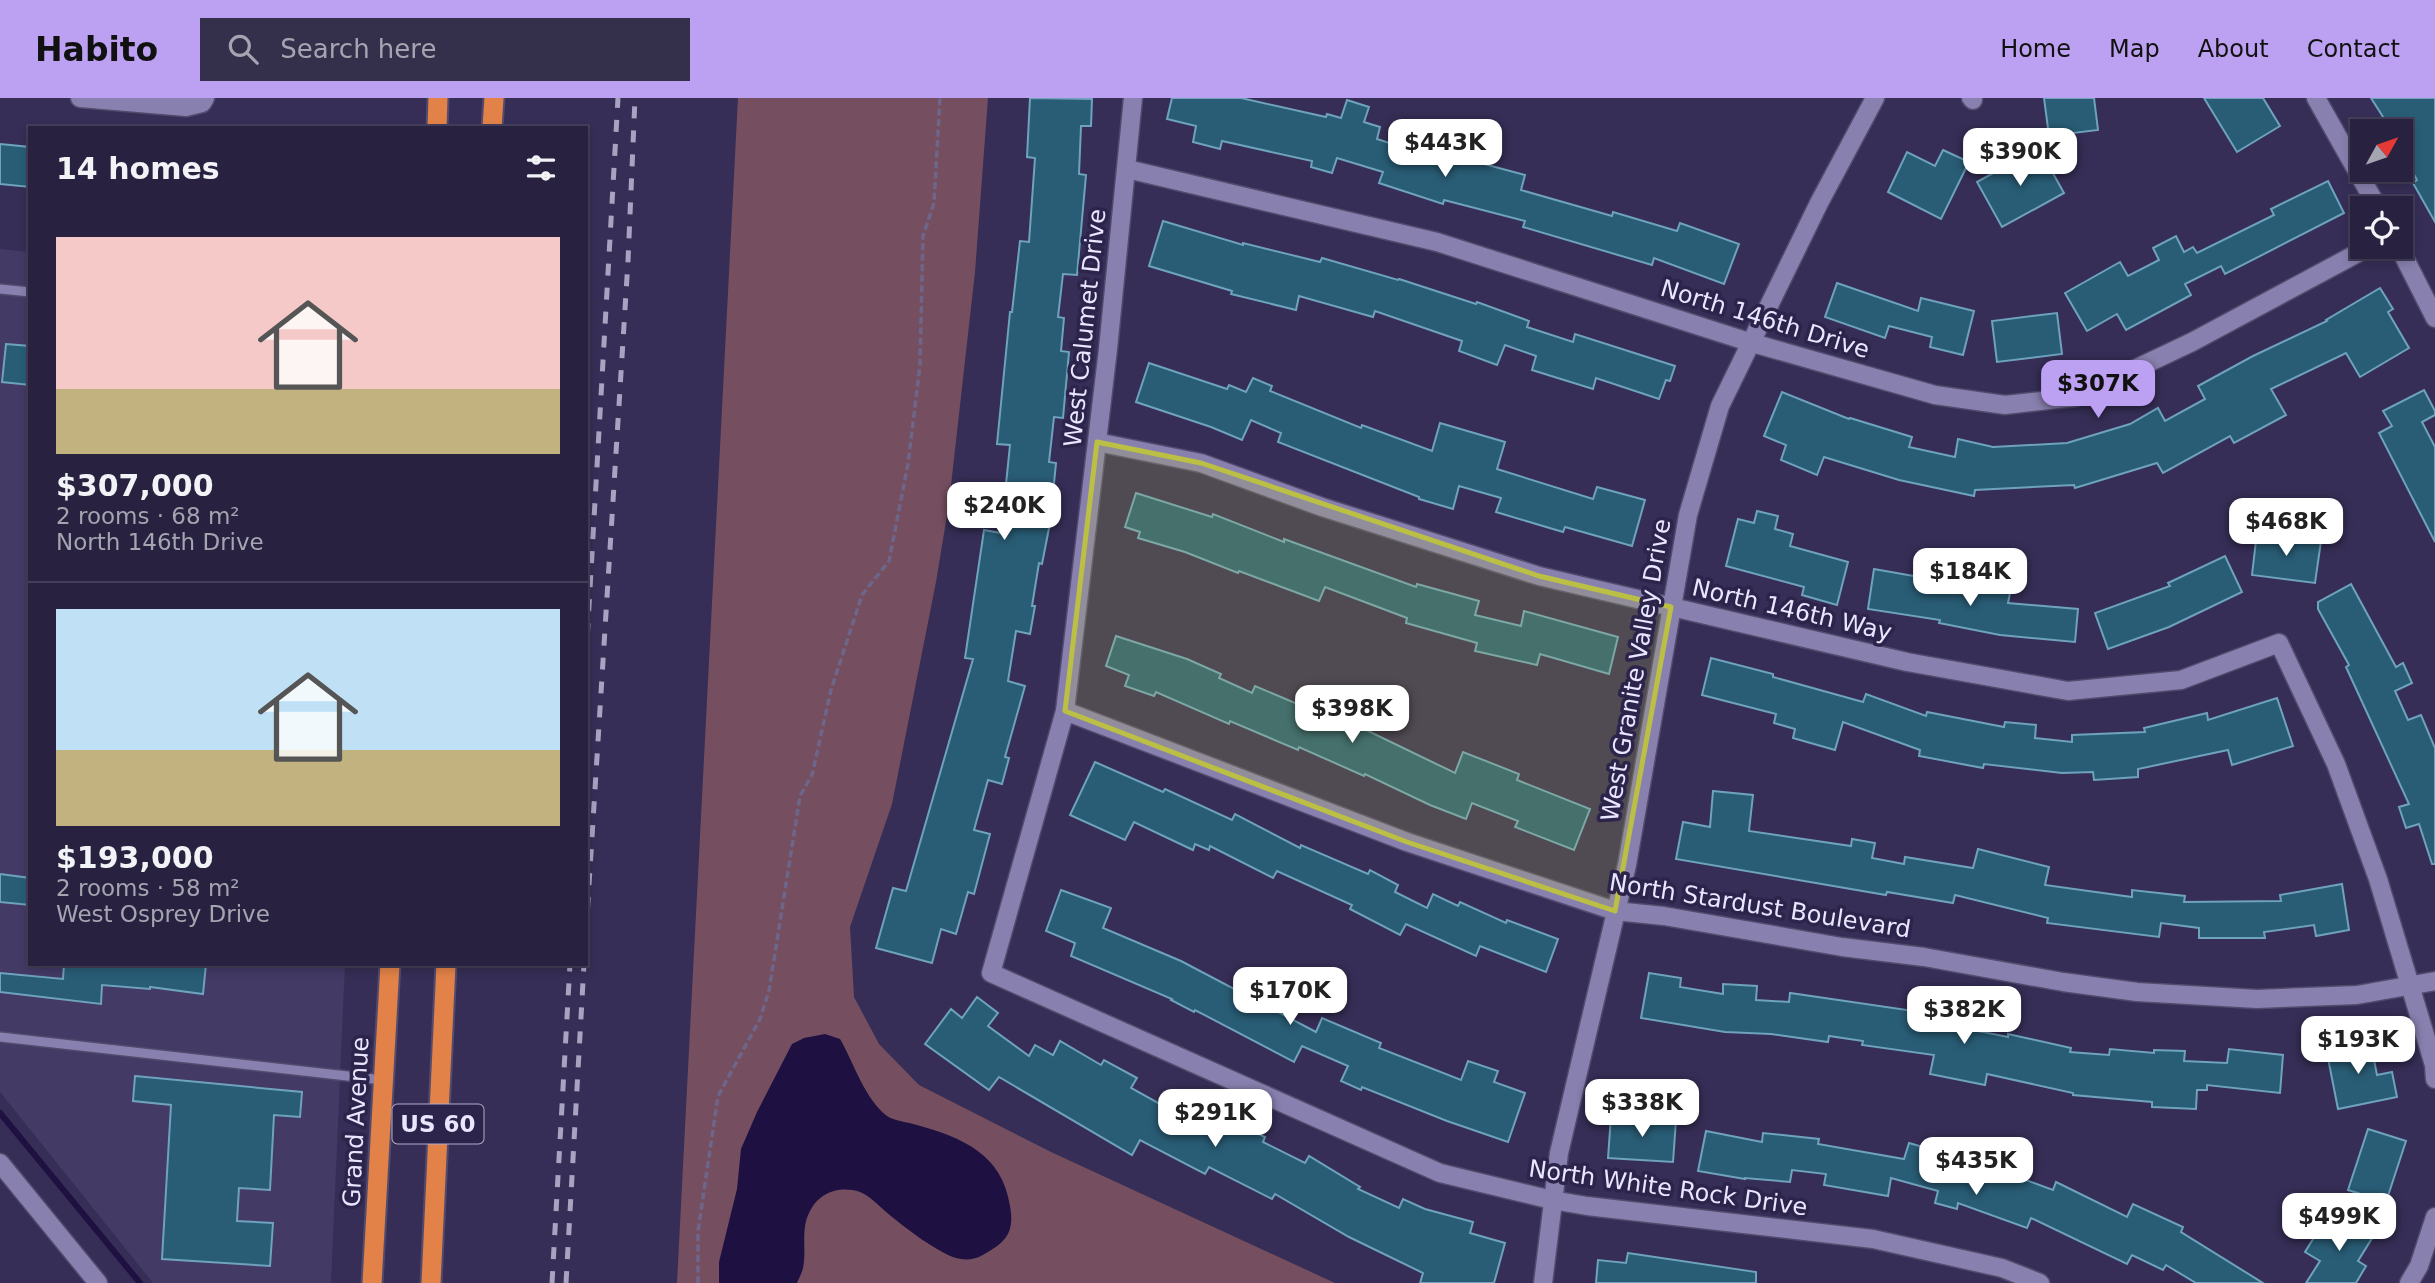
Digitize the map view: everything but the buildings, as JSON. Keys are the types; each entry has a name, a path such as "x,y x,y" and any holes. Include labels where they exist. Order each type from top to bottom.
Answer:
{"highway":[{"path":"437,126 438,98"},
{"path":"492,126 494,98"},
{"name":"Grand Avenue","path":"372,1283 390,966"},
{"name":"US 60","path":"430,1283 446,966"}],"street":[{"path":"80,98 186,107 204,101"},
{"name":"West Calumet Drive","path":"991,973 1065,711 1097,442 1133,98"},
{"name":"West Granite Valley Drive","path":"1543,1283 1559,1153 1632,834 1688,515 1720,406 1749,342 1875,98"},
{"path":"2316,98 2371,196"},
{"name":"North 146th Drive","path":"1127,169 1437,242 1749,342 1935,395 2005,405 2076,397 2157,358 2350,257"},
{"path":"2405,259 2435,318"},
{"name":"North 146th Way","path":"1097,442 1201,463 1322,507 1539,576 1908,663 2068,691 2181,680 2279,643 2336,764 2378,879 2410,985"},
{"name":"North Stardust Boulevard","path":"1065,711 1407,842 1615,911 1664,916 1842,947 1924,957 2063,982 2137,992 2257,999 2357,995 2435,981"},
{"name":"North White Rock Drive","path":"991,973 1440,1173 1552,1200 1873,1240 2002,1268 2040,1283"},
{"path":"2410,985 2434,1065 2435,1079"},
{"path":"0,1163 98,1283"},
{"path":"2409,1283 2418,1266 2435,1217"}],"lane":[{"path":"0,289 28,292"},
{"path":"0,1037 383,1080"}],"path":[{"path":"698,1283 698,1231 718,1096 763,1010 769,991 800,796 812,775 831,690 862,595 889,561 908,464 920,365 923,236 934,204 940,98"}],"highlighted area":[{"path":"1097,442 1201,463 1539,576 1671,607 1615,911 1407,842 1065,711"}],"shaded area":[{"path":"738,98 988,98 975,272 949,503 892,804 850,927 854,997 879,1044 919,1085 1051,1152 1335,1283 677,1283"},
{"path":"0,249 28,252 28,966 345,966 331,1283 153,1283 0,1092"},
{"path":"825,1034 840,1039 872,1100 887,1116 965,1143 978,1151 999,1173 1006,1188 1011,1224 1006,1237 996,1247 974,1259 953,1257 922,1239 867,1196 857,1191 840,1190 823,1196 810,1211 804,1232 803,1268 797,1283 719,1283 719,1262 737,1189 741,1149 792,1044 804,1038"}],"waterway":[{"path":"0,1113 140,1283"}],"railway":[{"path":"588,624 618,98"},
{"path":"588,901 628,261 635,98"},
{"path":"552,1283 570,966"},
{"path":"566,1283 584,966"}]}
